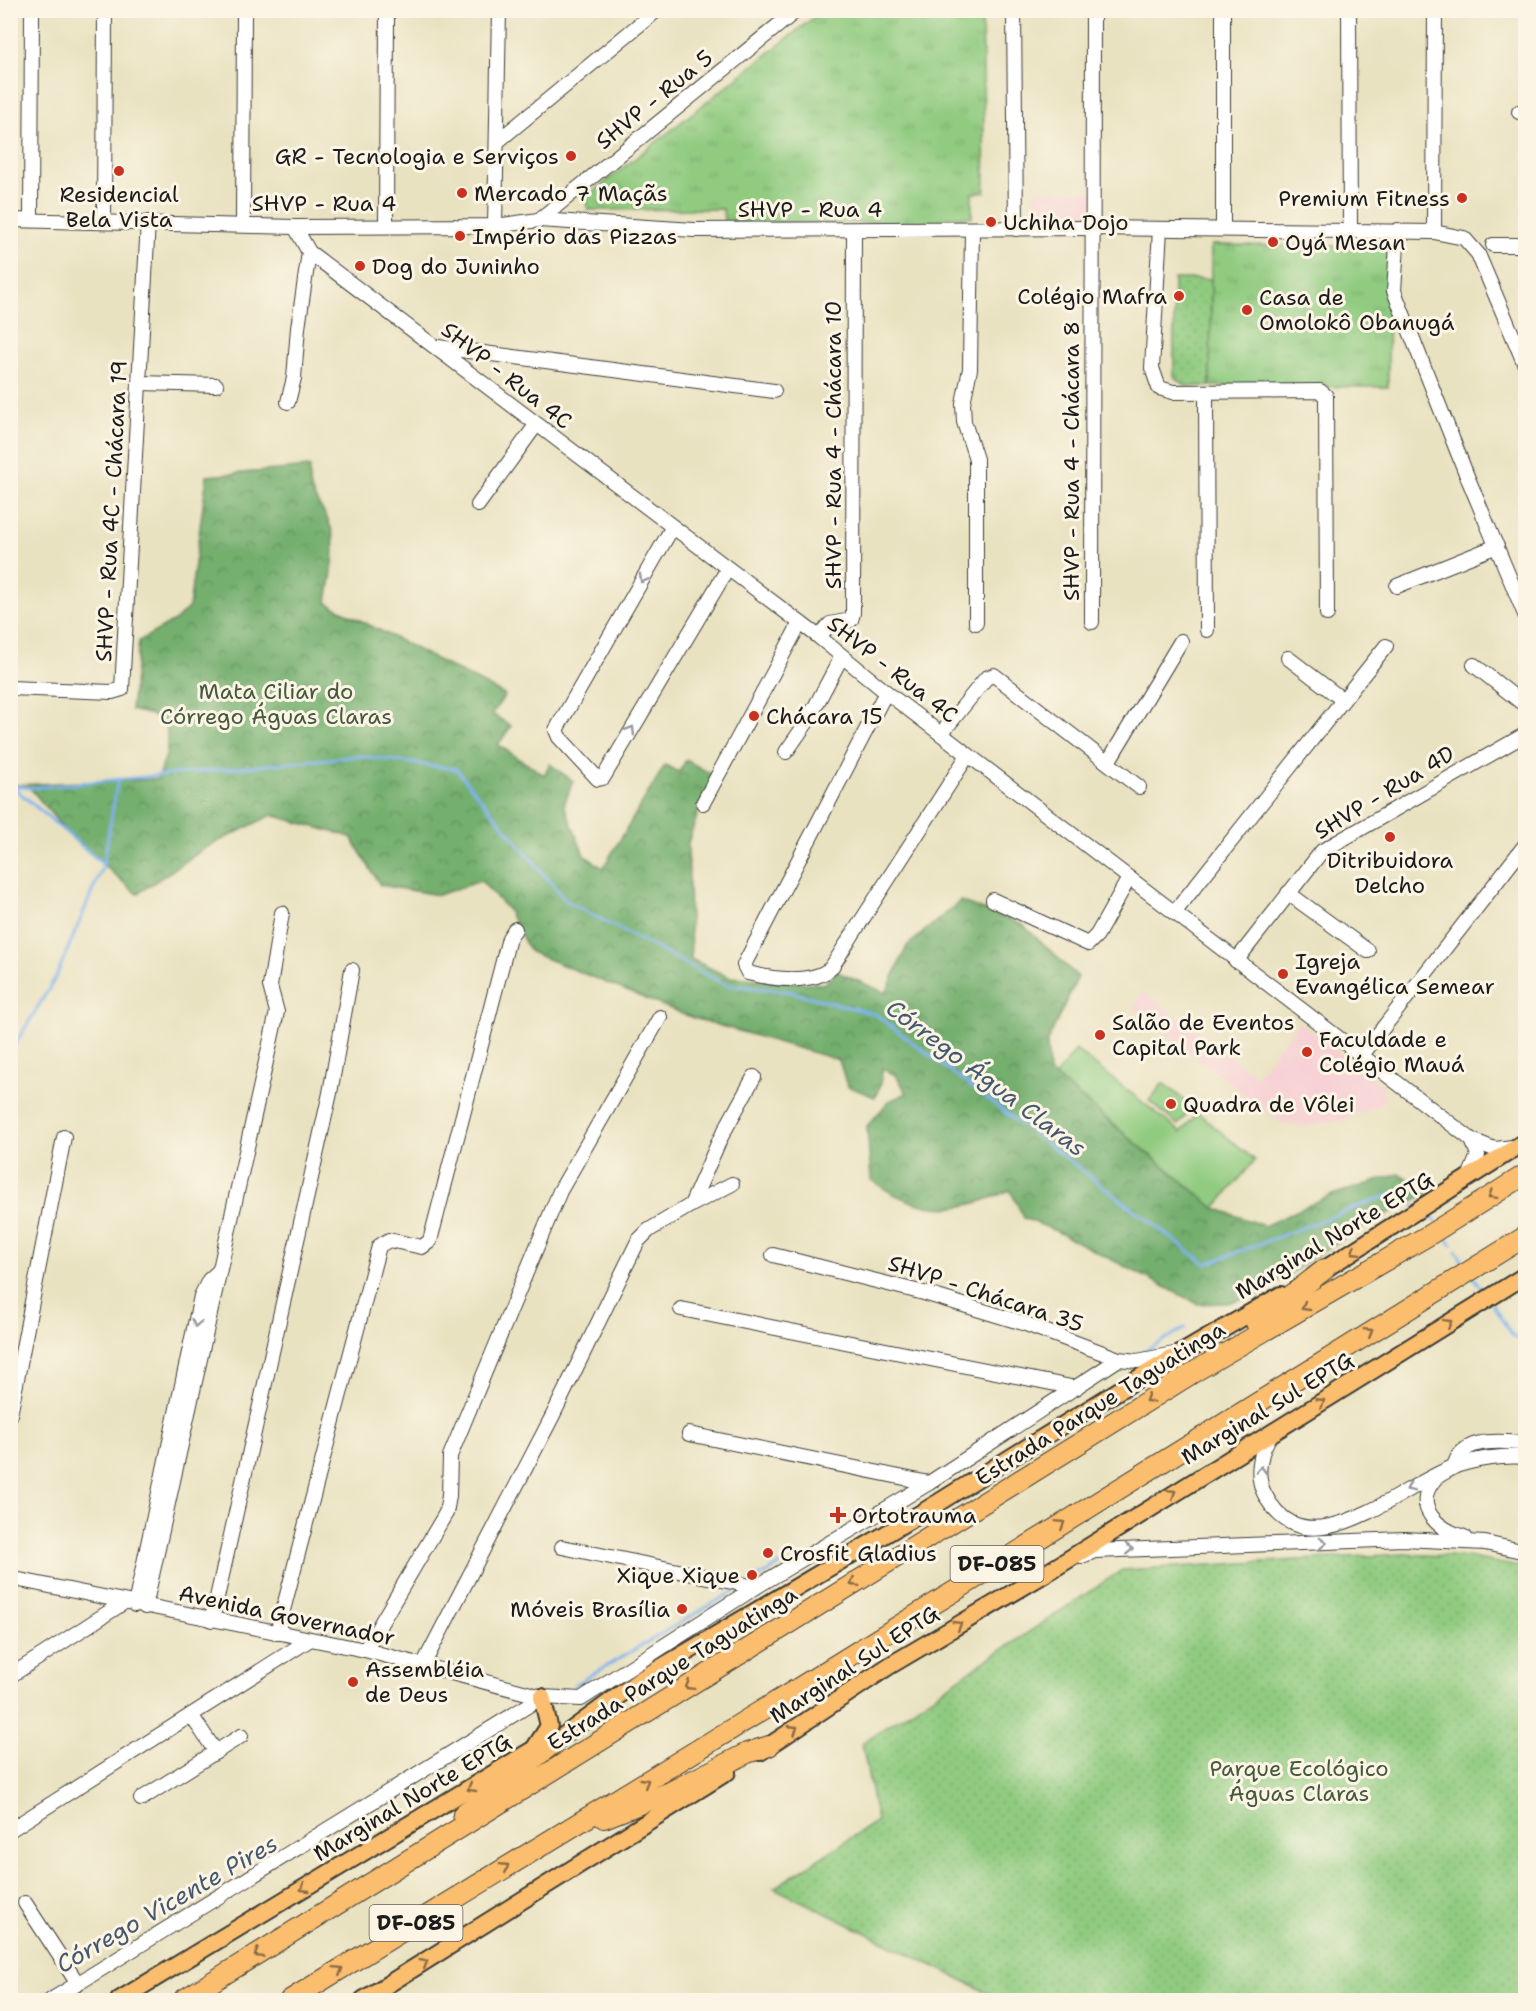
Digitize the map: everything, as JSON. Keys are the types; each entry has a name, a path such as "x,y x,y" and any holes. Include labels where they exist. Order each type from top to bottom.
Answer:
{"highway":[{"name":"Estrada Parque Taguatinga","path":"183,2001 1199,1369 1429,1235 1526,1174"},
{"name":"DF-085","path":"290,2001 1526,1236"},
{"path":"1199,1369 1325,1269"},
{"path":"379,1878 555,1742"},
{"path":"541,1845 670,1792 747,1753 769,1746"}],"main road":[{"name":"Marginal Norte EPTG","path":"118,2001 534,1749 555,1742 639,1680 928,1509 1325,1269 1522,1144"},
{"name":"Marginal Sul EPTG","path":"363,2001 769,1746 889,1666 1053,1569 1217,1464 1272,1433 1526,1275"},
{"path":"534,1749 549,1726 542,1697"}],"street":[{"path":"31,220 32,10"},
{"path":"105,10 105,221"},
{"path":"243,224 244,10"},
{"path":"386,225 387,10"},
{"path":"495,226 499,10"},
{"path":"498,141 657,10"},
{"name":"SHVP - Rua 5","path":"539,220 797,10"},
{"path":"1014,10 1016,229"},
{"name":"SHVP - Rua 4 - Chácara 8","path":"1092,622 1093,10"},
{"path":"1223,10 1223,229"},
{"path":"1349,10 1350,229"},
{"path":"1434,232 1435,10"},
{"name":"SHVP - Rua 4","path":"10,220 295,227 495,226 539,220 694,230 1094,228 1350,229 1434,232 1464,238 1478,254 1526,367"},
{"name":"SHVP - Rua 4C - Chácara 19","path":"10,688 112,692 122,689 148,222"},
{"name":"SHVP - Rua 4C","path":"295,227 309,252 438,347 536,425 727,570 819,637 886,692 1472,1140 1494,1149 1522,1144"},
{"path":"1160,229 1153,320 1153,376 1163,390 1206,392 1320,390 1327,399 1327,614"},
{"name":"SHVP - Rua 4 - Chácara 10","path":"819,637 830,624 851,620 853,613 854,230"},
{"path":"972,230 970,369 963,404 964,422 976,459 976,623"},
{"path":"1398,230 1395,291 1467,476 1526,616"},
{"path":"1493,245 1526,245"},
{"path":"288,402 294,378 298,328 309,252"},
{"path":"438,347 774,391"},
{"path":"140,383 216,385"},
{"path":"1206,392 1207,630"},
{"path":"478,505 536,425"},
{"path":"672,528 557,726 557,735 598,779 603,778 727,570"},
{"path":"1397,586 1497,546"},
{"path":"703,803 800,623"},
{"path":"1108,762 1181,641"},
{"path":"1174,913 1386,646"},
{"path":"786,752 807,722 842,656"},
{"path":"1288,658 1343,700"},
{"path":"1474,665 1526,706"},
{"path":"941,734 986,678 994,675 1139,787"},
{"path":"886,692 744,965 748,973 762,977 814,978 831,968 968,755"},
{"name":"SHVP - Rua 4D","path":"1236,961 1315,859 1332,845 1526,734"},
{"path":"1362,1055 1526,844"},
{"path":"993,900 1088,944 1097,935 1129,878"},
{"path":"1288,893 1368,951"},
{"path":"10,1676 134,1605 219,1271 277,1012 270,986 282,913"},
{"path":"277,1633 379,1246 389,1240 422,1247 430,1241 509,938 515,929"},
{"path":"212,1620 330,1093 352,970"},
{"path":"365,1650 446,1513 449,1496 450,1456 560,1191 660,1017"},
{"path":"691,1205 720,1139 754,1077"},
{"path":"10,1415 64,1137"},
{"path":"1467,1180 1477,1160 1472,1140"},
{"path":"422,1667 553,1415 638,1241 649,1230 732,1184"},
{"name":"SHVP - Chácara 35","path":"773,1255 924,1293 1023,1323 1119,1359 1156,1359 1186,1351"},
{"path":"681,1309 1076,1388"},
{"path":"562,1547 756,1587 929,1483 1119,1359"},
{"path":"1272,1433 1262,1455 1259,1472 1261,1487 1278,1514 1300,1527 1323,1529 1345,1523 1454,1467 1484,1460 1526,1457"},
{"path":"690,1434 929,1483"},
{"path":"1526,1443 1481,1442 1457,1456 1454,1467 1434,1480 1428,1494 1428,1509 1434,1522 1446,1532 1526,1552"},
{"path":"1053,1569 1095,1551 1404,1539 1485,1543"},
{"name":"Avenida Governador","path":"12,1580 365,1650 422,1667 542,1697 581,1699 756,1587"},
{"path":"10,1830 309,1640"},
{"path":"51,2001 542,1697"},
{"path":"191,1715 216,1752"},
{"path":"141,1799 241,1736"},
{"path":"25,1903 78,1984"}],"shaded area":[{"path":"1035,191 1093,191 1093,228 1036,229"},
{"name":"Faculdade e Colégio Mauá","path":"1144,992 1256,1076 1299,1022 1382,1086 1385,1097 1378,1106 1339,1121 1306,1126 1284,1125 1133,1008"}],"green space":[{"path":"822,11 982,11 985,192 972,193 972,217 947,217 946,223 724,223 723,209 588,210 585,198"},
{"path":"1211,245 1389,246 1388,387 1210,386"},
{"path":"1174,279 1211,279 1210,386 1186,386 1174,376"},
{"name":"Mata Ciliar do Córrego Águas Claras","path":"310,467 313,494 327,519 333,537 333,566 327,603 505,695 492,714 511,726 498,745 544,775 550,764 573,781 564,805 584,855 603,868 665,765 679,772 686,760 717,777 702,801 688,843 691,959 729,977 823,984 838,972 886,993 907,946 960,901 1023,925 1078,977 1047,1042 1049,1072 1215,1208 1264,1226 1329,1196 1399,1174 1432,1191 1352,1233 1260,1294 1227,1303 1198,1304 1056,1231 1024,1218 1010,1190 972,1204 939,1208 906,1200 889,1192 871,1180 867,1126 889,1101 907,1093 896,1075 882,1069 881,1084 875,1097 847,1086 839,1060 693,1018 530,952 507,909 481,881 438,895 380,885 351,837 272,815 207,847 137,894 66,832 31,789 12,785 158,779 167,752 167,728 152,715 131,710 139,641 176,620 189,607 207,476"},
{"path":"1076,1050 1181,1132 1198,1113 1255,1160 1215,1208 1055,1076"},
{"name":"Quadra de Vôlei","path":"1163,1083 1193,1107 1178,1125 1149,1101"},
{"name":"Parque Ecológico Águas Claras","path":"1404,1554 1467,1557 1525,1568 1525,2000 1003,2000 774,1888 877,1821 862,1743 1122,1570"}],"waterway":[{"name":"Córrego Água Claras","path":"10,786 31,788 359,756 456,769 566,901 726,985 787,991 875,1014 1206,1264 1394,1193 1414,1205"},
{"path":"10,1053 56,977 103,866 118,779"},
{"name":"Córrego Vicente Pires","path":"13,787 103,864"},
{"name":"Córrego Água Claras","path":"1425,1212 1436,1221"},
{"name":"Córrego Água Claras","path":"1444,1234 1452,1245"},
{"name":"Córrego Água Claras","path":"1456,1251 1466,1266"},
{"name":"Córrego Água Claras","path":"1473,1277 1485,1294"},
{"name":"Córrego Água Claras","path":"1492,1304 1512,1335 1521,1341 1526,1339"},
{"name":"Córrego Vicente Pires","path":"1139,1354 1185,1328"},
{"name":"Córrego Vicente Pires","path":"754,1580 785,1562"},
{"name":"Córrego Vicente Pires","path":"574,1685 736,1590"},
{"name":"Córrego Vicente Pires","path":"35,2000 70,1980"}],"place":[{"name":"GR - Tecnologia e Serviços","path":"571,156"},
{"name":"Residencial Bela Vista","path":"119,171"},
{"name":"Mercado 7 Maçãs","path":"462,193"},
{"name":"Premium Fitness","path":"1462,198"},
{"name":"Uchiha Dojo","path":"991,222"},
{"name":"Império das Pizzas","path":"460,236"},
{"name":"Oyá Mesan","path":"1273,242"},
{"name":"Dog do Juninho","path":"360,266"},
{"name":"Colégio Mafra","path":"1179,296"},
{"name":"Casa de Omolokô Obanugá","path":"1247,310"},
{"name":"Chácara 15","path":"754,716"},
{"name":"Ditribuidora Delcho","path":"1390,837"},
{"name":"Igreja Evangélica Semear","path":"1283,974"},
{"name":"Salão de Eventos Capital Park","path":"1100,1035"},
{"name":"Faculdade e Colégio Mauá","path":"1307,1052"},
{"name":"Quadra de Vôlei","path":"1171,1104"},
{"name":"Ortotrauma","path":"838,1515"},
{"name":"Crosfit Gladius","path":"768,1553"},
{"name":"Xique Xique","path":"752,1575"},
{"name":"Móveis Brasília","path":"682,1609"},
{"name":"Assembléia de Deus","path":"353,1682"}]}
